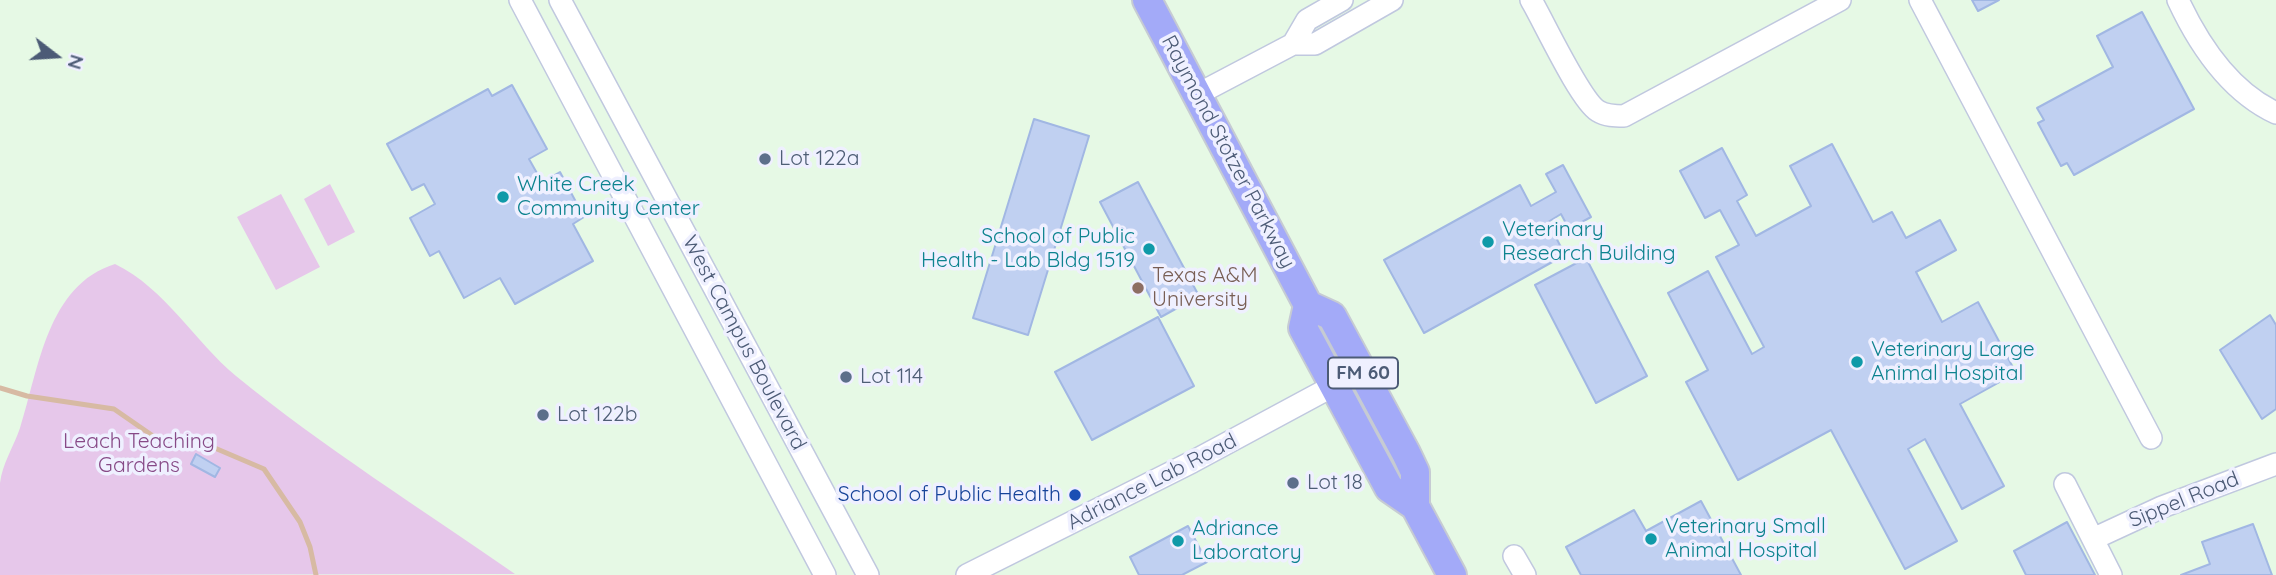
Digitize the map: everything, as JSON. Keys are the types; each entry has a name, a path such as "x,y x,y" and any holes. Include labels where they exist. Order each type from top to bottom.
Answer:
{"main road":[{"name":"Raymond Stotzer Parkway","path":"1147,0 1308,305 1332,316 1406,453 1416,472 1415,506"},
{"name":"Raymond Stotzer Parkway","path":"1308,305 1303,328 1389,488 1415,506 1452,575"},
{"path":"1335,386 1344,386 1354,391 1380,437 1406,453"}],"street":[{"name":"West Campus Boulevard","path":"520,0 825,575"},
{"name":"West Campus Boulevard","path":"560,0 868,575"},
{"path":"1293,44 1307,20 1342,0"},
{"path":"1198,94 1293,44 1315,44 1392,0"},
{"path":"1531,0 1581,93 1598,112 1615,116 1624,116 1840,0"},
{"path":"1920,0 2151,438"},
{"path":"2178,0 2197,36 2220,69 2239,89 2276,113"},
{"name":"Adriance Lab Road","path":"967,575 1192,462 1335,386"},
{"name":"Sippel Road","path":"2093,539 2162,507 2276,464"},
{"path":"2065,484 2111,575"},
{"path":"1514,556 1525,575"}],"shaded area":[{"name":"Texas A&M University","path":"0,0 2276,0 2276,575 0,575"}],"green space":[{"path":"330,184 355,232 328,246 304,199"},
{"path":"281,194 320,267 276,290 237,217"},
{"name":"Leach Teaching Gardens","path":"115,264 150,287 221,362 269,402 338,453 515,574 0,575 1,476 20,428 40,356 60,310 74,290 92,275"}],"building":[{"path":"1972,0 1999,0 1978,11"},
{"path":"2142,12 2194,109 2074,175 2067,163 2061,166 2038,123 2044,120 2037,108 2113,67 2097,36"},
{"name":"White Creek Community Center","path":"512,85 547,149 529,159 542,182 560,172 584,217 573,224 593,261 515,304 500,278 464,298 439,251 430,256 410,218 435,204 424,184 412,190 387,144 488,89 492,96"},
{"path":"1034,119 1089,136 1028,335 973,318"},
{"name":"Veterinary Large Animal Hospital","path":"1832,144 1873,222 1892,212 1906,238 1940,220 1956,250 1916,272 1942,322 1978,302 2016,373 1960,404 2004,486 1962,509 1925,439 1908,449 1957,541 1905,569 1831,430 1738,480 1686,382 1708,370 1668,293 1708,271 1752,354 1764,347 1716,257 1739,245 1720,210 1705,218 1680,171 1722,148 1747,195 1737,201 1756,236 1811,206 1790,166"},
{"name":"Veterinary Research Building","path":"1563,165 1591,217 1569,229 1561,214 1548,222 1565,255 1424,333 1384,260 1520,185 1531,206 1556,192 1546,174"},
{"name":"School of Public Health - Lab Bldg 1519","path":"1138,182 1199,296 1161,317 1100,202"},
{"path":"1586,258 1647,376 1596,403 1535,285"},
{"path":"2270,315 2276,325 2276,409 2262,419 2220,350"},
{"path":"1158,317 1194,386 1092,440 1055,372"},
{"path":"196,454 220,468 215,477 191,464"},
{"name":"Veterinary Small Animal Hospital","path":"1701,501 1741,575 1581,575 1566,547 1634,510 1646,531"},
{"path":"2067,522 2095,575 2026,575 2014,551"},
{"path":"2253,524 2272,575 2181,575 2210,564 2202,542"},
{"name":"Adriance Laboratory","path":"1188,526 1207,562 1182,575 1139,575 1130,557"}],"waterway":[{"path":"0,388 27,396 114,409 153,436 203,443 264,469 300,522 310,547 316,575"}],"place":[{"name":"Lot 122a","path":"765,159"},
{"name":"White Creek Community Center","path":"503,197"},
{"name":"Veterinary Research Building","path":"1488,242"},
{"name":"School of Public Health - Lab Bldg 1519","path":"1149,249"},
{"name":"Texas A&M University","path":"1138,288"},
{"name":"Veterinary Large Animal Hospital","path":"1857,362"},
{"name":"Lot 114","path":"846,377"},
{"name":"Lot 122b","path":"543,415"},
{"name":"Lot 18","path":"1293,483"},
{"name":"School of Public Health","path":"1075,495"},
{"name":"Veterinary Small Animal Hospital","path":"1651,539"},
{"name":"Adriance Laboratory","path":"1178,541"}]}
